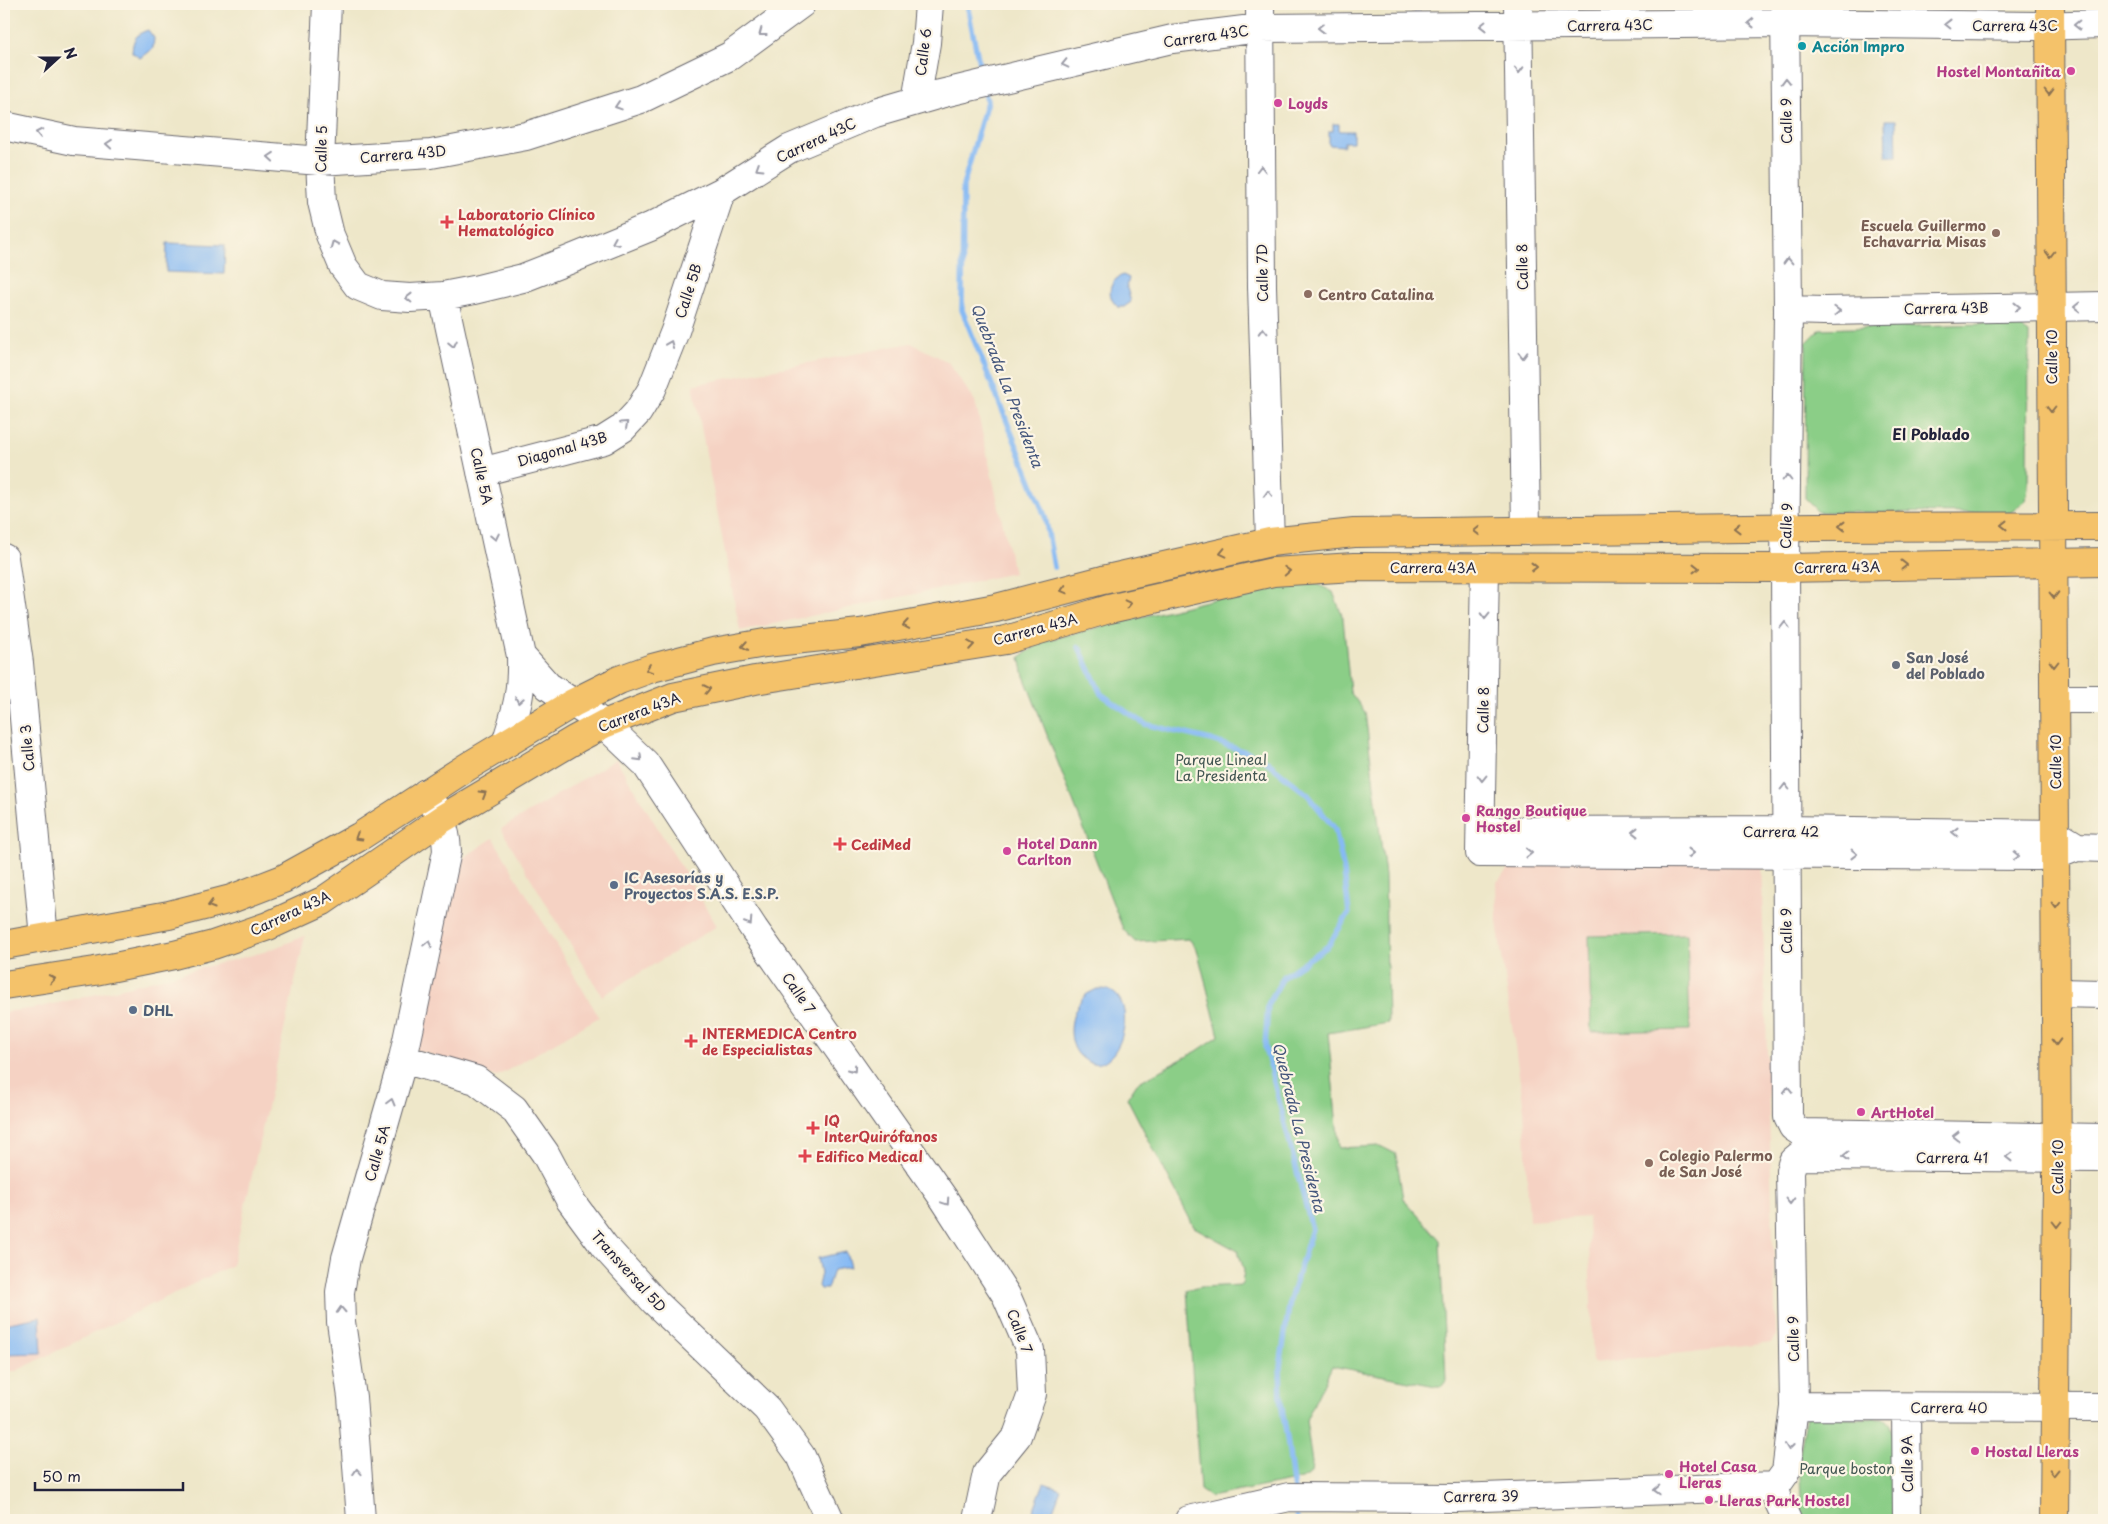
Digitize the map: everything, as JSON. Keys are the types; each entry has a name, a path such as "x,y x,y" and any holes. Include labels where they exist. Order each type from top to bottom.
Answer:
{"main road":[{"name":"Calle 10","path":"2050,15 2055,699 2063,845 2056,993 2057,1148 2054,1520"},
{"path":"4,945 169,916 231,899 283,879 359,837 426,793 573,703 619,680 698,655 765,643 860,633 996,608 1102,580 1270,542 1354,533 1786,527 2104,526"},
{"name":"Carrera 43A","path":"4,985 95,971 174,955 213,945 268,926 323,901 442,819 604,724 673,697 701,690 1006,640 1109,608 1273,572 1354,567 1785,568 2104,562"}],"street":[{"name":"Calle 5","path":"327,4 320,161 322,202 330,235 343,266 358,286"},
{"name":"Carrera 43D","path":"4,126 74,141 320,161 431,154 526,136 641,99 730,56 801,4"},
{"name":"Calle 6","path":"928,97 926,44 930,4"},
{"name":"Carrera 43C","path":"358,286 382,296 410,298 443,296 522,278 650,227 721,192 789,149 875,113 928,97 1260,16 1785,13 2050,15 2104,24"},
{"name":"Calle 9","path":"1776,1486 1786,1472 1794,1406 1795,1144 1786,842 1785,568 1788,310 1785,13"},
{"name":"Calle 8","path":"1518,15 1526,531"},
{"name":"Calle 7D","path":"1260,16 1262,286 1270,542"},
{"name":"Calle 5B","path":"652,389 675,331 721,192"},
{"name":"Calle 5A","path":"443,296 521,656 519,704 506,743"},
{"name":"Carrera 43B","path":"1788,310 2104,306"},
{"name":"Diagonal 43B","path":"481,472 604,440 623,428 638,412 652,389"},
{"name":"Calle 3","path":"4,558 19,663 44,938"},
{"name":"Calle 8","path":"1481,842 1485,567"},
{"name":"Calle 5A","path":"521,656 548,686 573,703"},
{"path":"2055,699 2104,699"},
{"name":"Calle 7","path":"573,703 604,724 645,763 754,929 944,1199 1006,1295 1030,1350 1032,1394 1017,1436 986,1473 977,1520"},
{"name":"Calle 5A","path":"361,1520 352,1397 341,1322 340,1292 346,1258 403,1060 446,851 446,834 442,819 426,793"},
{"name":"Carrera 42","path":"1481,842 1786,842 2063,845 2104,848"},
{"path":"2056,993 2104,994"},
{"name":"Transversal 5D","path":"403,1060 476,1080 514,1109 545,1153 570,1200 604,1246 655,1302 767,1409 801,1456 830,1520"},
{"name":"Carrera 41","path":"2057,1148 2104,1138"},
{"name":"Carrera 41","path":"1795,1144 2057,1148 2104,1158"},
{"name":"Carrera 40","path":"1794,1406 2104,1407"},
{"name":"Calle 9A","path":"1906,1407 1907,1520"},
{"path":"1776,1486 1777,1498 1787,1520"},
{"name":"Carrera 39","path":"1189,1520 1289,1497 1320,1496 1451,1509 1776,1486"}],"shaded area":[{"path":"911,343 948,362 975,401 1014,573 740,631 693,385"},
{"path":"616,759 717,926 602,996 501,829"},
{"path":"493,838 599,1017 496,1077 413,1049 450,867"},
{"name":"Colegio Palermo de San José","path":"1516,860 1761,861 1776,1335 1772,1343 1593,1363 1588,1217 1529,1221 1524,1109 1497,922 1496,883"},
{"path":"305,936 232,1265 16,1371 4,1371 4,1012 36,1008 119,989 264,952"}],"green space":[{"path":"2015,323 2029,333 2028,487 2026,501 2010,513 1818,512 1805,499 1806,343 1820,329"},
{"name":"Parque Lineal La Presidenta","path":"1315,583 1333,592 1343,618 1350,692 1365,712 1385,875 1388,1023 1328,1033 1339,1148 1380,1146 1396,1154 1403,1199 1440,1240 1446,1381 1442,1386 1436,1386 1332,1366 1306,1420 1312,1463 1311,1473 1301,1479 1210,1497 1200,1490 1187,1290 1201,1287 1242,1285 1244,1270 1238,1251 1194,1227 1127,1098 1137,1083 1197,1051 1219,1036 1197,949 1189,939 1135,942 1123,929 1024,676 1020,657 1044,641 1251,590 1279,585"},
{"path":"1687,934 1690,1030 1591,1032 1589,936"},
{"name":"Parque boston","path":"1807,1416 1885,1419 1890,1425 1893,1435 1895,1520 1802,1520 1799,1456"}],"water":[{"path":"148,30 154,38 153,48 140,58 132,52 133,44 138,35"},
{"path":"1885,120 1896,120 1897,156 1886,156"},
{"path":"1333,124 1339,124 1339,131 1353,131 1353,142 1344,142 1344,146 1329,145 1329,131 1333,131"},
{"path":"167,243 225,245 224,274 166,272"},
{"path":"1123,275 1129,278 1127,288 1131,302 1124,307 1118,307 1112,299 1110,290 1114,281"},
{"path":"1097,989 1108,990 1119,998 1124,1010 1124,1025 1121,1040 1114,1053 1104,1061 1093,1063 1080,1056 1075,1050 1071,1033 1073,1015 1081,1000 1087,994"},
{"path":"846,1252 850,1267 833,1270 827,1289 820,1289 818,1286 821,1273 818,1258"},
{"path":"40,1317 42,1353 4,1354 4,1324"},
{"path":"1044,1483 1061,1489 1049,1520 1032,1514"}],"waterway":[{"name":"Quebrada La Presidenta","path":"967,4 982,78"},
{"name":"Quebrada La Presidenta","path":"985,92 987,101 963,186 962,310 1045,516 1054,567"},
{"name":"Quebrada La Presidenta","path":"1079,647 1101,694 1145,724 1211,740 1261,757 1308,795 1335,829 1344,871 1349,913 1328,946 1284,976 1268,1004 1265,1047 1312,1229 1290,1300 1280,1367 1281,1403 1294,1491"},
{"name":"Quebrada La Presidenta","path":"1295,1505 1297,1520"}],"place":[{"name":"Acción Impro","path":"1802,46"},
{"name":"Hostel Montañita","path":"2071,71"},
{"name":"Loyds","path":"1278,103"},
{"name":"Laboratorio Clínico Hematológico","path":"447,222"},
{"name":"Escuela Guillermo Echavarria Misas","path":"1996,233"},
{"name":"Centro Catalina","path":"1308,294"},
{"name":"San José del Poblado","path":"1896,665"},
{"name":"Rango Boutique Hostel","path":"1466,818"},
{"name":"CediMed","path":"840,844"},
{"name":"Hotel Dann Carlton","path":"1007,851"},
{"name":"IC Asesorías y Proyectos S.A.S. E.S.P.","path":"614,885"},
{"name":"DHL","path":"133,1010"},
{"name":"INTERMEDICA Centro de Especialistas","path":"691,1041"},
{"name":"ArtHotel","path":"1861,1112"},
{"name":"IQ InterQuirófanos","path":"813,1128"},
{"name":"Edifico Medical","path":"805,1156"},
{"name":"Colegio Palermo de San José","path":"1649,1163"},
{"name":"Hostal Lleras","path":"1975,1451"},
{"name":"Hotel Casa Lleras","path":"1669,1474"},
{"name":"Lleras Park Hostel","path":"1709,1500"}],"district":[{"name":"El Poblado","path":"1931,433"}]}
